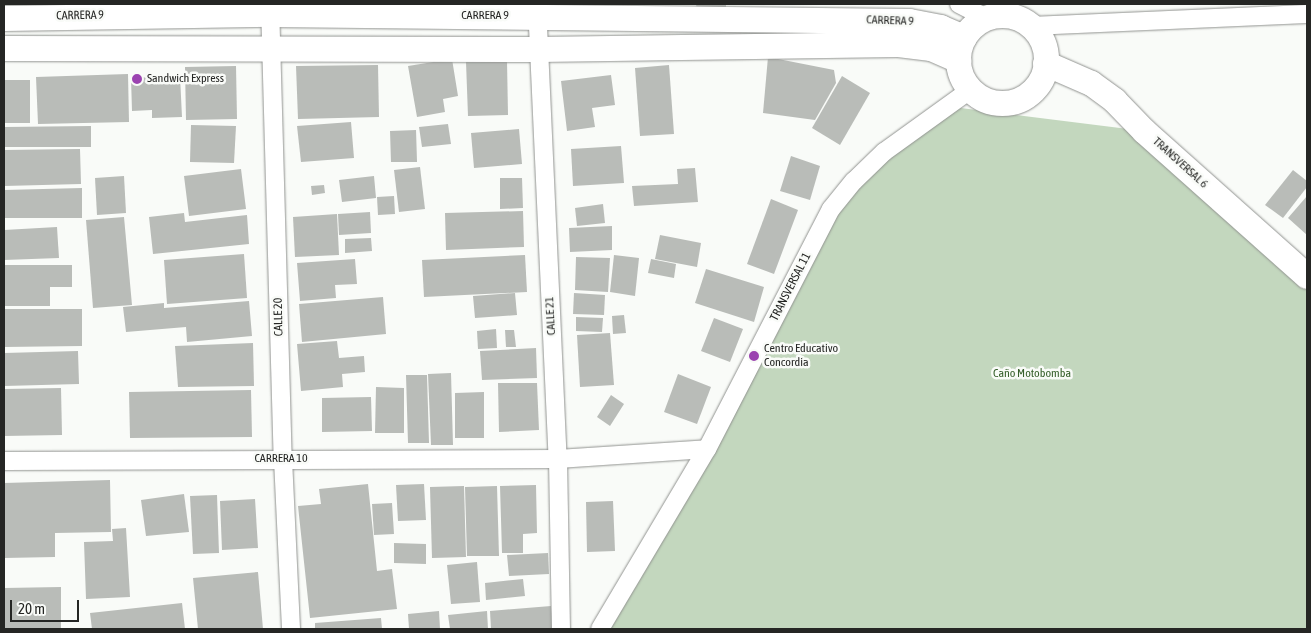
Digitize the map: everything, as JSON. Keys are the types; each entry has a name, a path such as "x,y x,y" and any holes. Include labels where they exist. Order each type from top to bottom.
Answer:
{"street":[{"path":"959,4 986,18"},
{"name":"CARRERA 9","path":"4,18 270,9 537,10 909,21 940,26 961,49"},
{"name":"CALLE 20","path":"270,9 283,459 291,629"},
{"name":"CALLE 21","path":"537,10 558,459 560,629"},
{"path":"1031,26 1307,14"},
{"path":"999,15 1013,16 1031,26 1042,43 1045,63 1040,80 1028,94 1020,99 1003,103 994,102 970,90 963,79 961,49 973,26 986,18 999,15"},
{"name":"CARRERA 9","path":"4,48 272,47 538,49 898,44 961,49"},
{"name":"TRANSVERSAL 6","path":"1045,63 1091,83 1114,100 1144,131 1307,276"},
{"name":"TRANSVERSAL 11","path":"600,629 707,449 831,209 854,181 884,152 970,90"},
{"name":"CARRERA 10","path":"4,462 558,459 707,449"}],"green space":[{"name":"Caño Motobomba","path":"945,106 1144,131 1307,269 1307,629 598,629 831,209"}],"building":[{"path":"696,4 726,4 726,9 697,12"},
{"path":"768,57 834,70 836,83 815,120 763,113"},
{"path":"452,59 458,96 443,99 445,112 417,117 408,66"},
{"path":"507,61 508,115 468,116 466,62"},
{"path":"378,65 379,117 298,119 296,66"},
{"path":"669,65 674,134 640,136 635,68"},
{"path":"236,66 237,119 186,120 185,67"},
{"path":"128,74 129,122 38,124 36,77"},
{"path":"611,75 615,105 592,108 595,127 567,131 561,81"},
{"path":"180,76 182,117 152,118 152,110 132,111 131,78"},
{"path":"842,76 870,93 840,145 812,128"},
{"path":"4,80 30,80 30,123 4,123"},
{"path":"351,122 354,158 301,162 297,126"},
{"path":"448,124 451,144 422,147 419,127"},
{"path":"191,125 236,126 234,163 190,162"},
{"path":"91,126 91,147 4,147 4,127"},
{"path":"519,129 522,164 474,168 471,133"},
{"path":"416,130 417,162 391,162 390,131"},
{"path":"621,146 624,183 573,186 571,149"},
{"path":"80,149 81,184 4,186 4,150"},
{"path":"791,156 820,166 810,200 780,191"},
{"path":"420,167 425,209 399,212 394,170"},
{"path":"695,168 698,202 634,206 632,186 678,184 677,169"},
{"path":"241,169 246,209 189,216 184,176"},
{"path":"1293,170 1307,181 1307,187 1283,218 1265,205"},
{"path":"124,176 126,213 97,215 95,178"},
{"path":"374,176 376,198 342,202 339,180"},
{"path":"500,178 522,178 523,208 500,209"},
{"path":"324,185 325,193 312,195 311,186"},
{"path":"82,188 82,218 4,218 4,190"},
{"path":"394,196 395,214 378,215 377,197"},
{"path":"1307,196 1307,235 1288,218"},
{"path":"771,199 798,210 774,274 747,264"},
{"path":"603,204 605,223 577,226 575,208"},
{"path":"523,211 524,247 446,250 445,213"},
{"path":"370,212 371,233 339,235 338,214"},
{"path":"184,213 185,222 247,215 249,244 153,254 149,217"},
{"path":"337,214 339,255 295,257 293,217"},
{"path":"124,217 132,305 93,308 86,220"},
{"path":"612,226 612,250 570,252 569,228"},
{"path":"57,227 59,258 4,260 4,230"},
{"path":"660,235 701,243 697,267 655,259"},
{"path":"371,238 372,251 345,253 345,239"},
{"path":"244,254 247,298 167,304 164,260"},
{"path":"525,255 527,292 424,297 422,260"},
{"path":"614,255 639,258 635,296 610,292"},
{"path":"576,257 610,258 608,292 575,290"},
{"path":"355,259 357,284 335,285 336,298 300,301 297,263"},
{"path":"651,259 676,264 674,278 648,273"},
{"path":"4,265 72,265 72,287 50,287 50,306 4,306"},
{"path":"706,269 764,287 754,322 695,303"},
{"path":"515,293 517,315 475,318 473,296"},
{"path":"574,293 605,295 604,315 573,314"},
{"path":"383,297 386,334 302,342 299,304"},
{"path":"249,301 252,336 187,342 186,327 126,332 123,307 164,303 164,308"},
{"path":"4,309 82,309 82,346 4,347"},
{"path":"624,315 626,333 613,334 612,316"},
{"path":"576,317 603,318 602,332 576,331"},
{"path":"714,318 743,329 730,362 701,351"},
{"path":"496,329 497,348 478,349 477,331"},
{"path":"505,330 514,330 516,347 506,347"},
{"path":"610,333 614,385 580,387 577,335"},
{"path":"337,341 339,358 364,356 365,372 342,374 343,387 301,391 297,344"},
{"path":"253,343 254,386 178,387 175,346"},
{"path":"536,348 537,378 482,380 480,351"},
{"path":"78,351 79,384 4,386 4,353"},
{"path":"451,373 453,445 431,445 428,374"},
{"path":"678,374 711,387 697,424 664,412"},
{"path":"406,375 427,375 429,443 408,443"},
{"path":"498,383 537,383 539,430 499,432"},
{"path":"376,387 404,388 404,433 375,433"},
{"path":"61,388 62,435 4,436 4,389"},
{"path":"251,390 252,437 130,438 129,392"},
{"path":"484,392 484,438 455,438 455,393"},
{"path":"611,395 624,404 610,426 597,417"},
{"path":"371,397 372,431 322,432 322,398"},
{"path":"110,480 111,532 55,533 55,557 4,558 4,483"},
{"path":"368,484 377,571 392,569 397,609 310,618 298,506 321,504 319,489"},
{"path":"424,484 426,520 398,521 396,485"},
{"path":"536,485 537,533 523,534 523,553 502,553 500,486"},
{"path":"464,486 466,557 432,558 430,487"},
{"path":"497,486 499,556 467,556 465,487"},
{"path":"184,494 189,532 146,536 141,500"},
{"path":"217,495 219,553 193,554 190,496"},
{"path":"255,499 258,548 222,550 220,501"},
{"path":"613,501 615,551 587,552 586,502"},
{"path":"392,503 394,534 374,535 372,504"},
{"path":"126,528 130,597 86,599 84,542 113,541 112,529"},
{"path":"394,543 426,544 426,564 394,563"},
{"path":"548,553 549,574 509,576 507,555"},
{"path":"477,562 480,602 451,604 447,565"},
{"path":"258,572 263,629 198,629 193,578"},
{"path":"523,579 525,596 486,600 485,583"},
{"path":"61,587 61,628 4,629 4,588"},
{"path":"182,603 185,629 92,629 90,613"},
{"path":"551,606 554,629 491,629 490,611"},
{"path":"439,611 440,629 409,629 408,614"},
{"path":"487,611 488,629 450,629 448,615"},
{"path":"381,618 382,629 315,629 315,623"}],"place":[{"name":"Sandwich Express","path":"137,79"},
{"name":"Centro Educativo Concordia","path":"754,356"}]}
